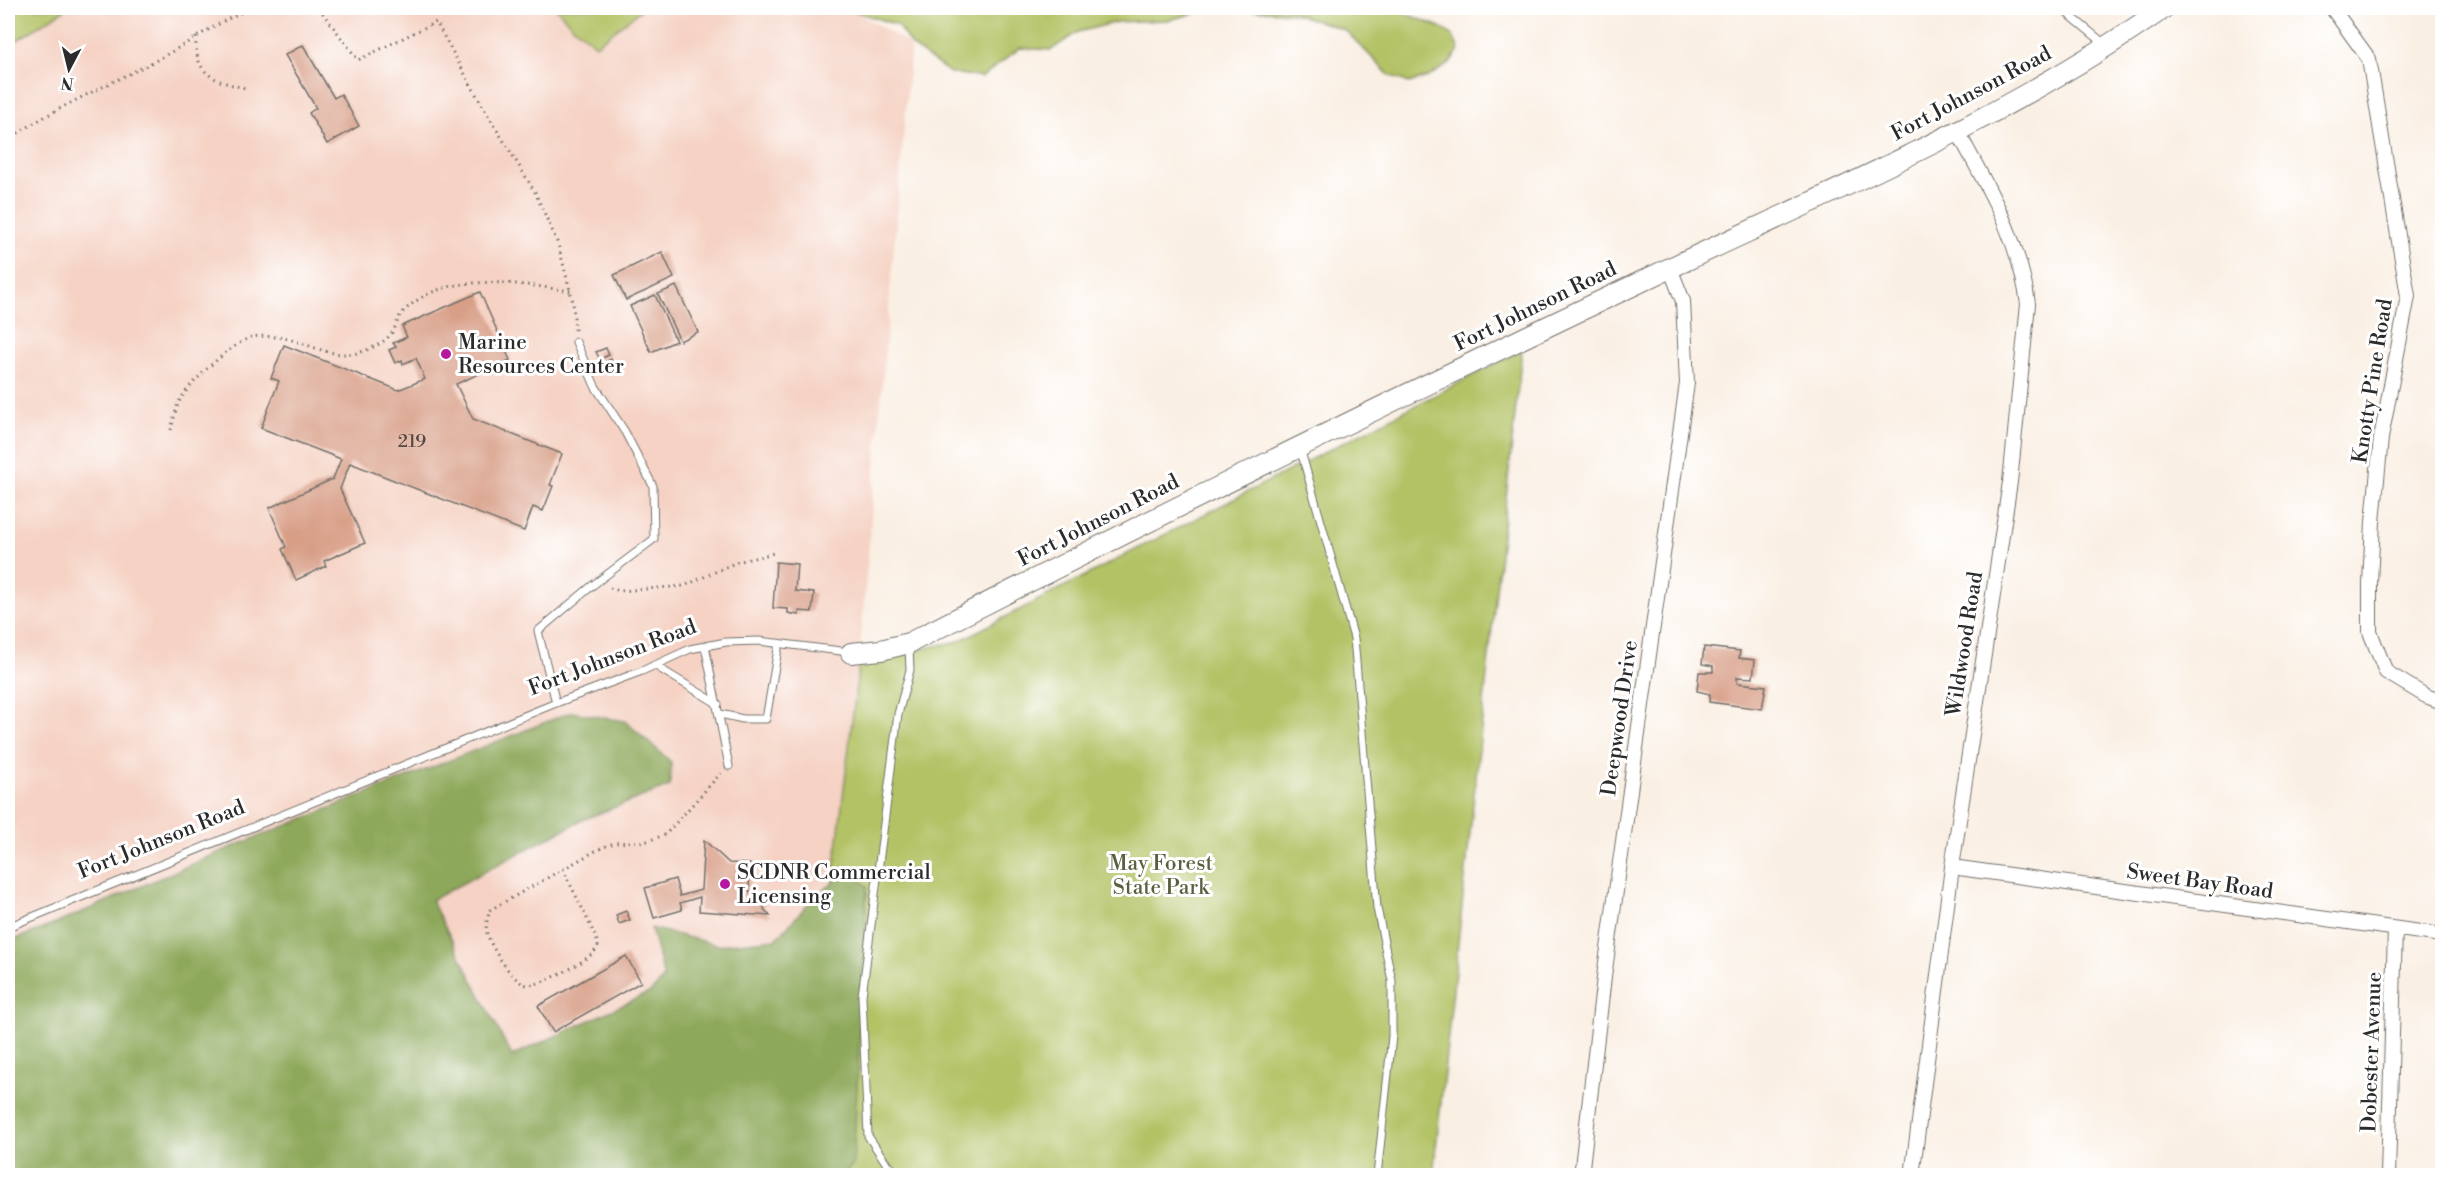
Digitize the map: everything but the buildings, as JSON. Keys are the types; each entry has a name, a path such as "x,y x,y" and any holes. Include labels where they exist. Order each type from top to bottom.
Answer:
{"street":[{"name":"Fort Johnson Road","path":"851,653 881,650 909,643 1299,447 1958,132 2026,95 2164,8"},
{"name":"Knotty Pine Road","path":"2332,8 2368,59 2408,296 2381,438 2373,522 2370,632 2386,672 2426,696 2442,702"},
{"name":"Wildwood Road","path":"1912,1176 1952,867 2010,482 2028,304 2024,276 2007,223 1958,132"},
{"name":"Deepwood Drive","path":"1581,1176 1604,977 1687,383 1683,302 1670,268"},
{"name":"Sweet Bay Road","path":"1952,867 2442,935"},
{"name":"Dobester Avenue","path":"2388,1176 2396,930"}],"lane":[{"path":"2061,8 2106,45"},
{"path":"556,703 538,631 593,585 654,539 653,486 625,432 595,386 576,342"},
{"path":"1299,447 1354,638 1377,908 1392,981 1394,1006 1392,1036 1377,1176"},
{"name":"Fort Johnson Road","path":"8,927 690,649 726,642 779,644 851,653"},
{"path":"895,1176 868,1136 862,996 898,714 910,670 909,643"},
{"path":"720,714 742,719 766,719 779,644"},
{"path":"705,646 729,766"},
{"path":"654,665 718,704"},
{"path":"880,1176 891,1167"}],"path":[{"path":"8,140 40,117 153,62 229,17 252,8"},
{"path":"320,8 357,60 435,22 535,192 558,244 571,291 576,342"},
{"path":"196,37 195,52 201,67 213,79 245,88"},
{"path":"171,430 179,403 188,388 221,356 251,338 264,336 286,339 338,355 362,352 384,341 393,333 402,312 440,289 491,283 571,291"},
{"path":"593,585 620,591 684,586 737,562 774,553"},
{"path":"563,869 588,925 595,934 598,946 594,955 543,982 529,986 517,982 492,946 486,932 490,910 563,869 614,843 647,841 665,835 729,766"}],"shaded area":[{"name":"Marine Resources Center","path":"8,8 850,8 911,45 859,662 798,1175 8,1175"}],"green space":[{"path":"8,8 67,8 8,46"},
{"path":"556,8 643,8 596,45 571,25"},
{"path":"845,8 1214,8 1169,20 1117,22 1078,32 1051,50 1020,48 982,77 950,73 911,45 897,25"},
{"path":"1224,8 1396,8 1398,11 1440,27 1453,36 1459,50 1449,64 1428,77 1409,83 1389,75 1345,30 1294,13"},
{"name":"May Forest State Park","path":"1522,350 1433,1175 798,1176 859,662 959,641"},
{"path":"571,712 625,721 671,762 670,786 582,820 431,900 512,1056 651,992 664,978 651,928 718,945 776,939 807,905 847,870 867,886 853,1165 842,1175 8,1176 8,942 55,924 222,851"}],"place":[{"name":"Marine Resources Center","path":"446,354"},
{"name":"SCDNR Commercial Licensing","path":"725,884"}]}
